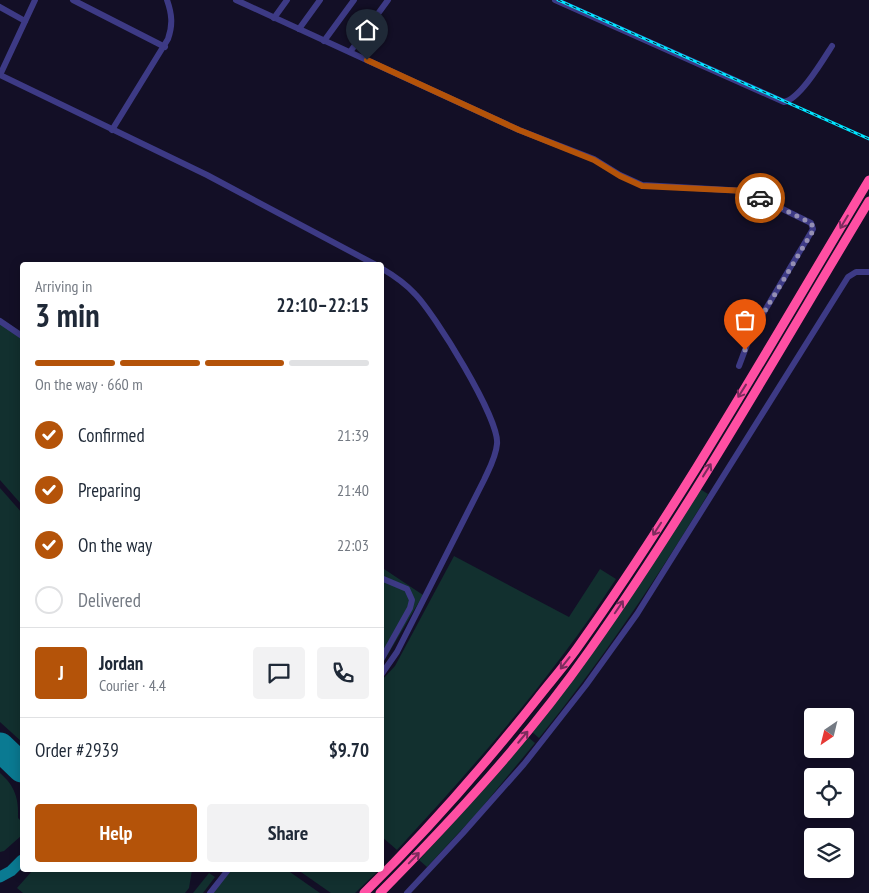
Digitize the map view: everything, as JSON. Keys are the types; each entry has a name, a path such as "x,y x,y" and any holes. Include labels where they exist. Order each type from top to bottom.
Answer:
{"highway":[{"path":"364,893 406,852 478,771 579,646 620,587 668,512 869,180"},
{"path":"380,893 487,780 532,726 589,652 729,434 869,201"}],"street":[{"path":"35,0 0,75 207,175 370,262"},
{"path":"73,0 165,47"},
{"path":"112,130 165,47 172,28 172,16 167,0"},
{"path":"236,0 250,3 274,18 519,130 594,160 620,176 642,186 746,191 811,223 814,229 751,334 739,366"},
{"path":"274,18 287,0"},
{"path":"299,29 320,0"},
{"path":"324,41 354,0"},
{"path":"350,52 388,0"},
{"path":"554,0 784,102 788,101 806,84 832,46"},
{"path":"0,8 25,21"},
{"path":"384,270 415,294 439,325 490,416 498,444 484,480 405,637 384,671"},
{"path":"407,893 524,764 586,685 637,614 848,277 856,272 869,272"},
{"path":"0,322 20,335"},
{"path":"384,579 407,589 412,600 408,612 384,655"},
{"path":"210,893 226,872"}],"green space":[{"path":"0,318 20,332 20,503 0,480"},
{"path":"0,488 20,511 20,740 0,722"},
{"path":"700,489 708,494 669,557 607,649 539,738 532,732"},
{"path":"454,556 569,617 600,569 616,579 539,686 484,753 397,850 384,839 384,678 395,666"},
{"path":"384,569 423,595 384,661"},
{"path":"528,737 535,743 478,812 427,867 419,860 479,795"},
{"path":"0,773 15,793 18,805 18,818 20,820 20,837 4,851 0,852"},
{"path":"31,872 192,872 189,888 185,893 23,893 17,888"},
{"path":"229,872 290,872 320,893 213,893"},
{"path":"301,872 377,872 355,893 331,893"},
{"path":"209,873 215,877 203,893 193,893"}],"taxiway":[{"path":"0,877 11,871 20,862"}],"runway":[{"path":"0,747 20,766"}],"railway":[{"path":"558,0 869,139"}],"way so far":[{"path":"745,350 751,334 814,229 811,223 760,198"}],"route":[{"path":"367,60 519,130 594,160 620,176 642,186 746,191 760,198"}]}
